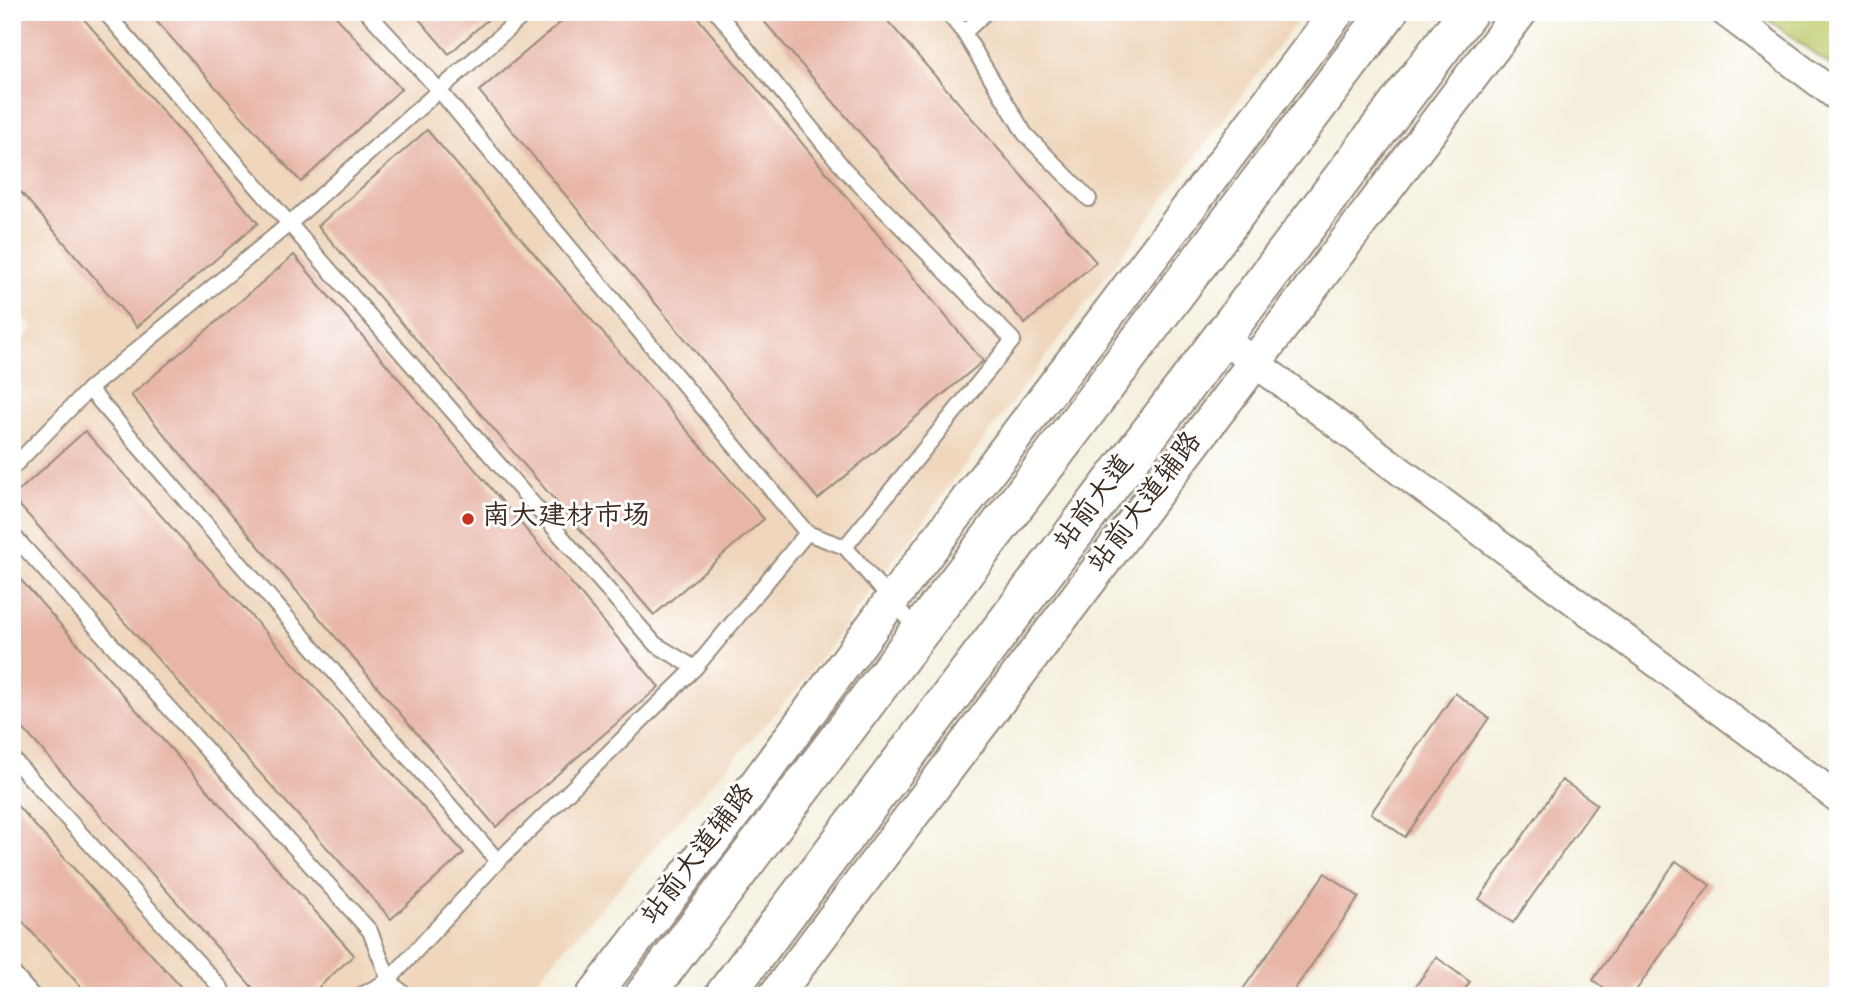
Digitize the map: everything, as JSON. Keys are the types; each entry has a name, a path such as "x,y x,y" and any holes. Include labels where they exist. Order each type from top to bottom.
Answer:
{"highway":[{"path":"644,996 1388,12"},
{"name":"站前大道","path":"724,996 1468,12"}],"street":[{"name":"站前大道辅路","path":"593,996 740,806 891,601 1337,12"},
{"name":"站前大道辅路","path":"775,996 1520,12"},
{"path":"1724,12 1838,97"},
{"path":"1222,338 1838,798"}],"lane":[{"path":"105,12 655,644 695,668"},
{"path":"367,12 439,90 807,533 845,547 919,632"},
{"path":"12,468 89,389 289,224 527,12"},
{"path":"717,12 845,170 1013,340 845,547"},
{"path":"947,12 964,33 1025,134 1089,199"},
{"path":"964,33 986,12"},
{"path":"89,389 498,861"},
{"path":"360,996 389,980 498,861 695,668 807,533"},
{"path":"12,534 370,931 389,980 406,996"},
{"path":"12,758 221,988 224,996"},
{"path":"12,972 33,996"}],"shaded area":[{"name":"南大建材市场","path":"12,12 1304,12 801,684 522,996 12,996 12,354 33,328 12,302"}],"green space":[{"path":"1758,12 1838,12 1838,71"}],"building":[{"path":"12,12 78,12 258,223 137,327 12,182"},
{"path":"148,12 332,12 401,89 301,182"},
{"path":"413,12 496,12 449,54"},
{"path":"573,12 693,12 983,361 818,499 479,91"},
{"path":"756,12 880,12 1096,262 1025,324"},
{"path":"427,130 764,519 654,615 318,226"},
{"path":"294,255 659,687 496,827 131,395"},
{"path":"85,431 464,853 391,919 12,497"},
{"path":"12,570 354,955 309,996 260,996 12,716"},
{"path":"1455,693 1489,718 1405,837 1371,813"},
{"path":"1562,780 1597,804 1513,923 1479,899"},
{"path":"12,800 189,996 89,996 12,910"},
{"path":"1676,861 1710,885 1632,996 1614,996 1593,980"},
{"path":"1325,873 1359,897 1290,996 1246,996 1241,992"},
{"path":"1436,957 1470,982 1460,996 1409,996"}],"place":[{"name":"南大建材市场","path":"468,519"}]}
